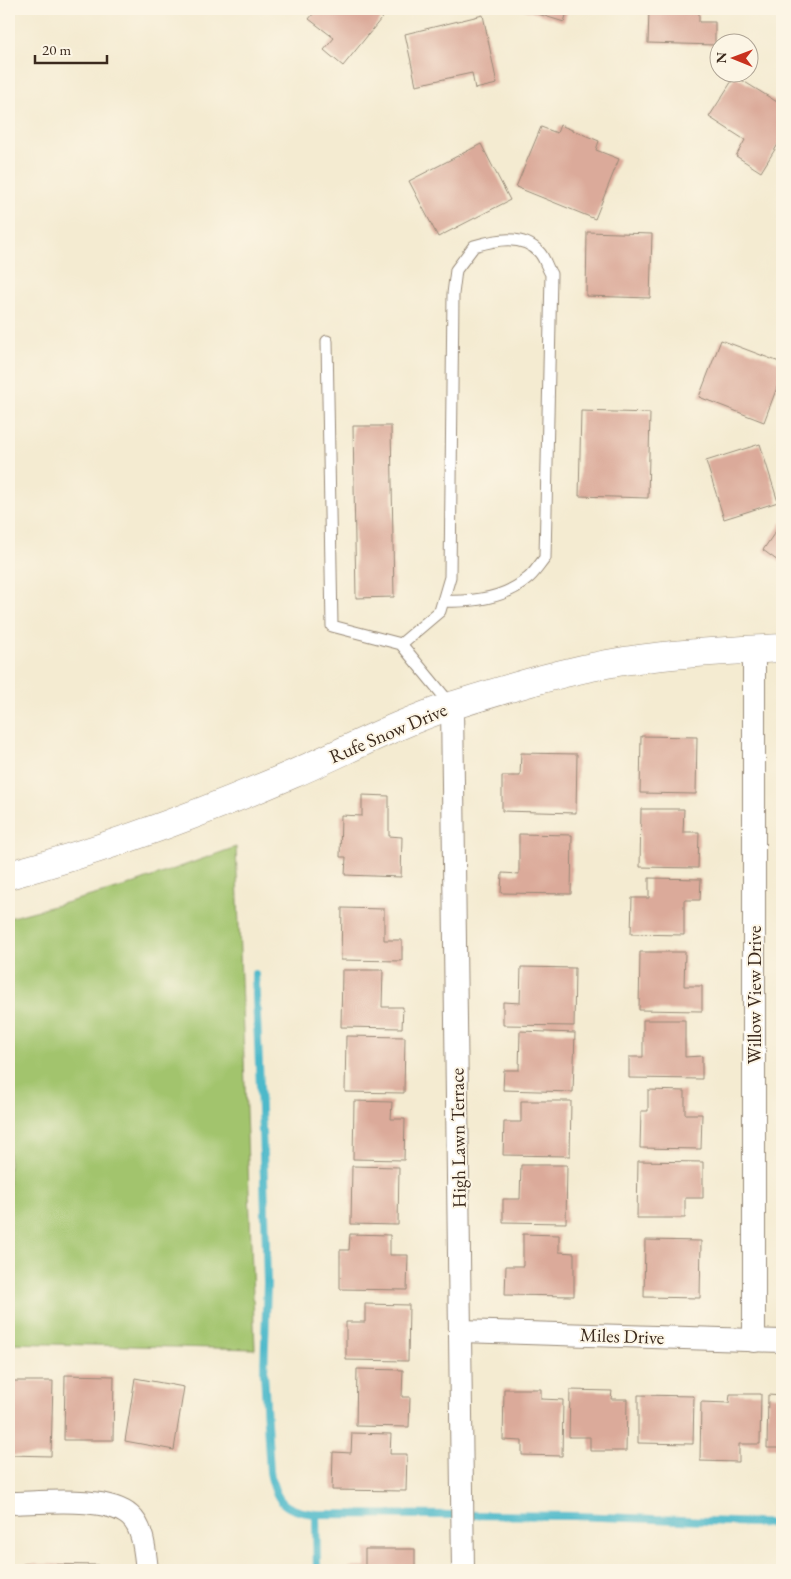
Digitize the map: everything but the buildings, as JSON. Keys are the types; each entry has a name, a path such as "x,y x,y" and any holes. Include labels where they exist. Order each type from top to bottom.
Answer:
{"main road":[{"name":"Rufe Snow Drive","path":"9,875 76,857 210,808 294,774 361,742 452,706 512,688 623,662 782,648"}],"street":[{"name":"Willow View Drive","path":"754,650 754,1341"},
{"name":"High Lawn Terrace","path":"452,706 463,1570"},
{"name":"Miles Drive","path":"461,1331 782,1341"},
{"path":"9,1502 88,1503 112,1506 131,1516 140,1530 147,1570"}],"lane":[{"path":"401,644 440,611 445,601 450,577 453,294 456,270 474,246 509,239 529,244 540,254 551,274 545,558 528,579 513,588 472,602 445,601"},
{"path":"326,341 332,626 401,644 452,706"}],"green space":[{"path":"236,847 255,1349 9,1343 9,918 124,887"}],"waterway":[{"path":"255,974 267,1283 264,1373 270,1472 275,1491 284,1504 297,1511 316,1514 575,1516 782,1524"},
{"path":"316,1514 317,1570"}]}
